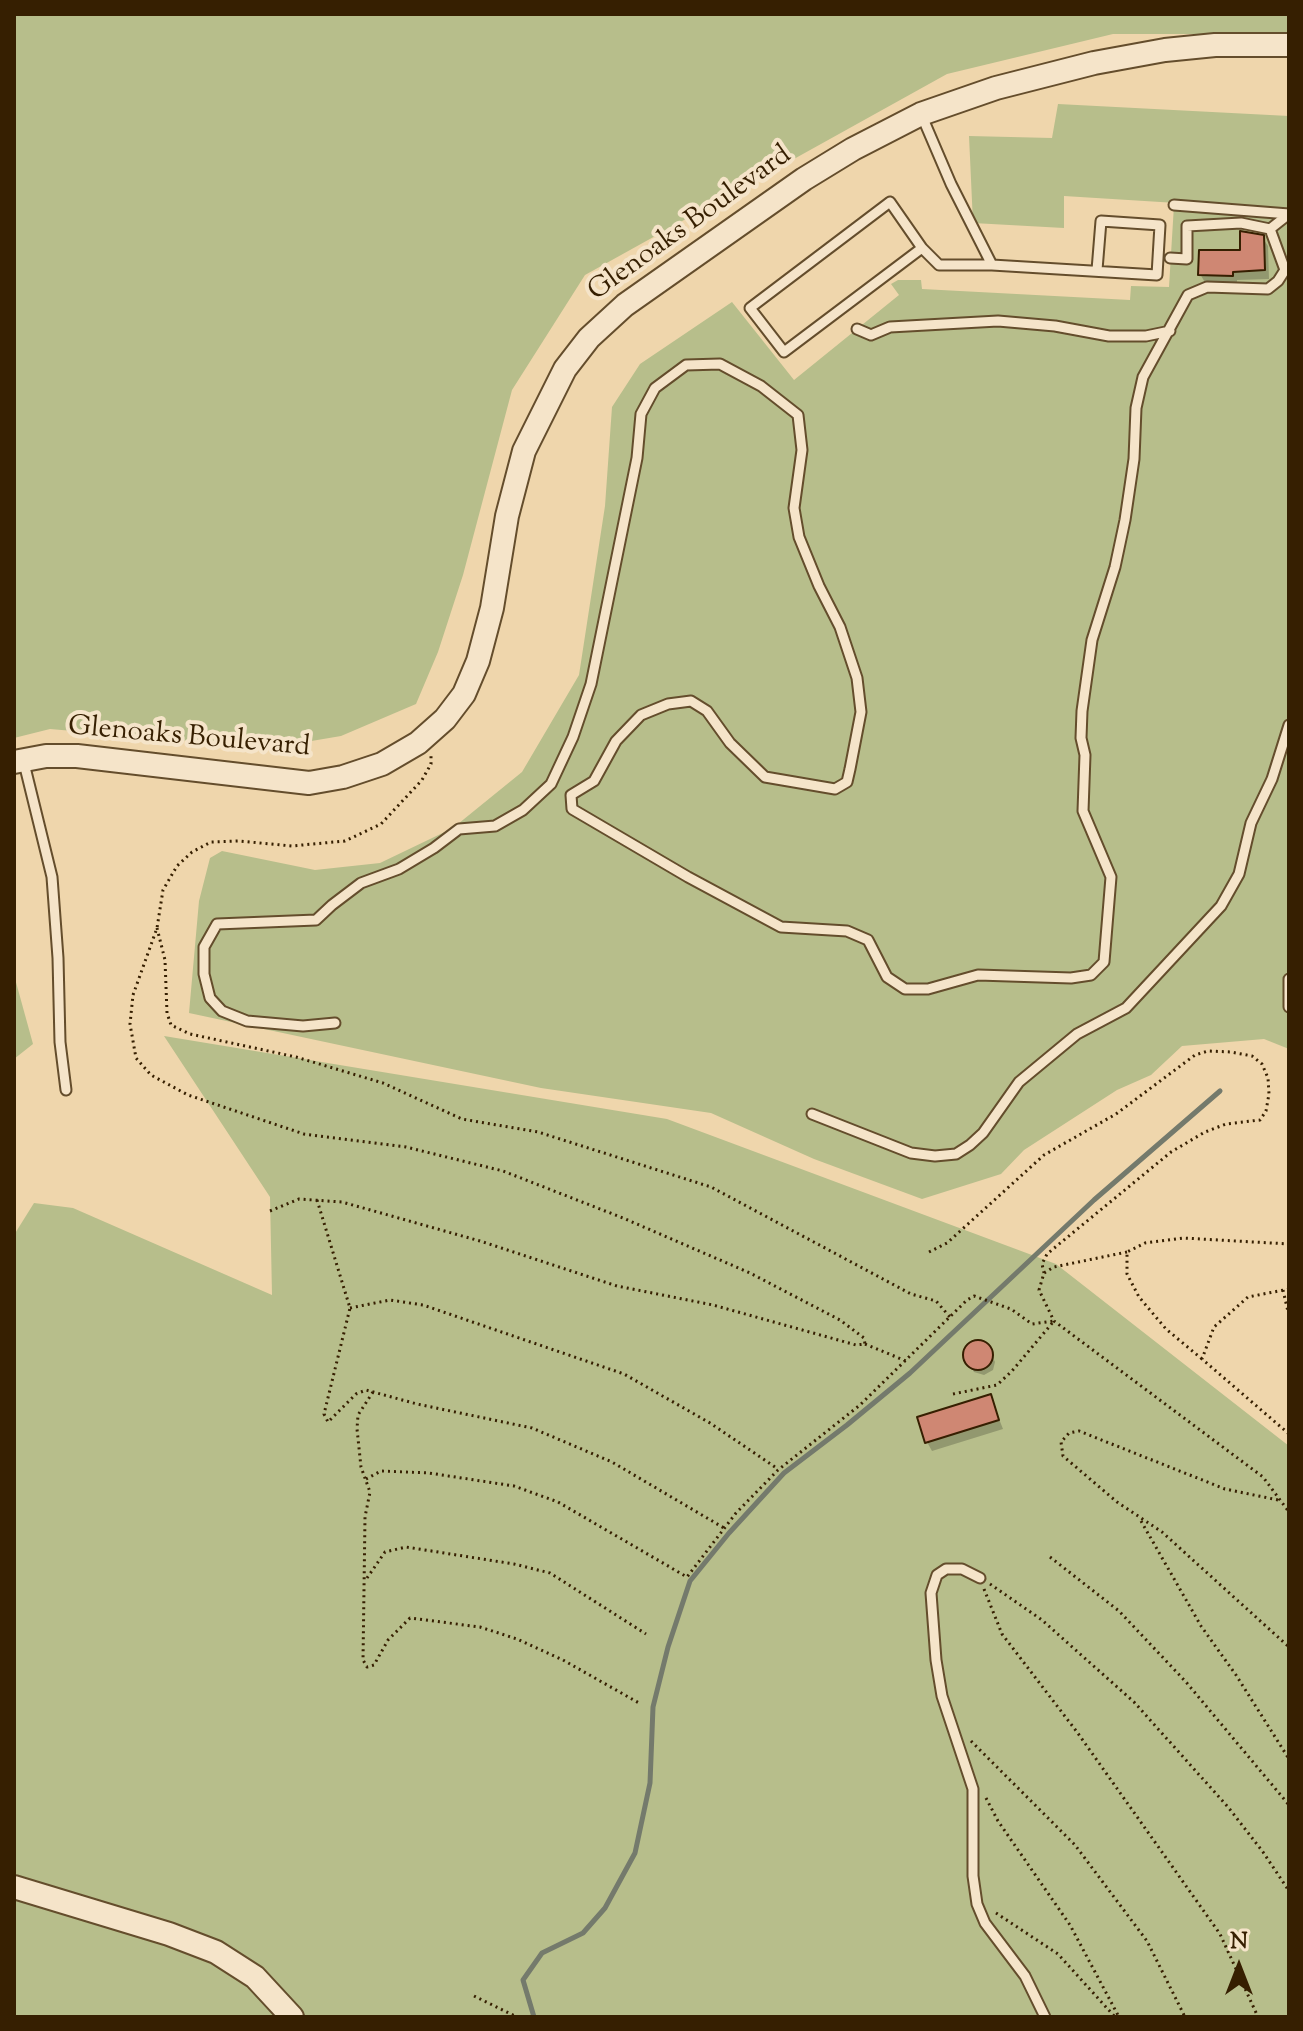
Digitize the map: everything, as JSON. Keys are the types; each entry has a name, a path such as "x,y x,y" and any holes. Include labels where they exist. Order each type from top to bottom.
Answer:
{"street":[{"name":"Glenoaks Boulevard","path":"19,761 77,756 309,783 343,777 382,764 418,743 445,719 464,694 478,661 492,608 507,516 524,451 565,369 589,338 625,305 804,179 853,149 921,114 996,88 1094,63 1215,45 1289,45"},
{"path":"14,1887 169,1934 216,1952 255,1977 292,2017"}],"lane":[{"path":"921,114 951,184 992,265"},
{"path":"922,248 784,352 750,308 890,202 922,248 939,265 992,265 1157,275 1160,225 1101,221 1097,270"},
{"path":"1170,258 1187,259 1187,226 1241,223 1270,229 1289,214 1174,205"},
{"path":"335,1023 303,1026 247,1021 222,1011 210,998 204,974 204,947 217,924 316,920 361,883 399,869 459,829 495,826 523,810 551,784 573,737 591,684 637,458 641,414 655,388 686,365 720,364 761,386 798,415 802,450 794,508 799,537 840,627 857,678 861,712 847,782 835,789 765,777 730,743 707,711 691,701 668,704 641,715 616,741 594,781 571,795 572,809 781,927 847,931 868,940 887,977 905,989 928,989 978,975 1071,978 1091,975 1104,962 1111,877 1083,811 1085,755 1081,738 1082,711 1092,640 1115,567 1125,520 1134,459 1136,408 1143,377 1188,295 1207,287 1268,289 1278,281 1287,270 1270,229"},
{"path":"857,329 871,335 890,327 998,321 1055,326 1109,336 1146,336 1170,331"},
{"path":"812,1114 911,1153 935,1156 956,1154 970,1145 983,1133 1019,1082 1077,1034 1126,1008 1221,906 1239,874 1251,823 1272,779 1289,725"},
{"path":"19,761 42,828 52,877 60,1042 66,1090"},
{"path":"1289,979 1289,1007"},
{"path":"980,1578 962,1569 946,1569 937,1575 931,1593 936,1660 942,1696 973,1789 976,1900 985,1923 1025,1976 1045,2017"}],"path":[{"path":"432,730 431,764 422,780 381,824 345,841 292,846 211,842 192,852 177,866 163,890 157,928 133,995 130,1024 136,1058 151,1075 188,1095 304,1134 406,1147 503,1171 623,1218 750,1273 840,1320 864,1338 865,1344"},
{"path":"157,928 165,960 167,1013 171,1025 190,1034 296,1057 383,1083 462,1119 538,1132 711,1187 911,1294 936,1301 950,1317"},
{"path":"929,1252 958,1234 1044,1155 1116,1114 1195,1055 1208,1051 1252,1056 1262,1064 1268,1078 1266,1111 1260,1120 1226,1124 1171,1152 1047,1254 1042,1264 1044,1273 1039,1290 1054,1321 1263,1477 1289,1512"},
{"path":"270,1211 299,1199 342,1202 480,1241 617,1286 713,1305 856,1345 865,1344 906,1361"},
{"path":"317,1200 350,1308 324,1414 328,1422 356,1394 366,1390 532,1428 612,1462 724,1528"},
{"path":"1044,1273 1054,1267 1127,1252 1145,1243 1183,1238 1289,1244"},
{"path":"1127,1252 1127,1274 1139,1297 1166,1329 1289,1434"},
{"path":"1202,1359 1214,1327 1248,1297 1289,1289"},
{"path":"1283,1290 1289,1316"},
{"path":"366,1479 381,1471 429,1473 514,1486 558,1502 687,1577 724,1528 778,1470 860,1405 974,1296 1011,1309 1032,1324 1054,1321"},
{"path":"350,1308 390,1300 423,1305 624,1374 710,1423 778,1470"},
{"path":"953,1394 997,1385 1054,1321"},
{"path":"373,1392 358,1415 357,1429 361,1467 370,1492 365,1517 363,1660 367,1667 374,1665 388,1640 410,1618 452,1623 480,1627 517,1639 563,1660 639,1703"},
{"path":"1278,1500 1225,1489 1079,1431 1069,1433 1061,1442 1063,1456 1162,1532 1289,1647"},
{"path":"1139,1517 1201,1626 1289,1759"},
{"path":"365,1581 385,1552 406,1547 514,1564 550,1573 646,1634"},
{"path":"1050,1557 1119,1611 1186,1682 1289,1805"},
{"path":"980,1578 1042,1620 1134,1702 1228,1807 1289,1891"},
{"path":"980,1578 1002,1634 1077,1732 1220,1934 1258,2017"},
{"path":"952,1725 1075,1845 1147,1941 1185,2017"},
{"path":"986,1798 998,1821 1070,1925 1117,2017"},
{"path":"976,1900 1058,1954 1117,2017"},
{"path":"474,1996 517,2017"}],"green space":[{"path":"14,14 1289,14 1289,34 1113,34 947,74 585,275 512,390 463,575 438,652 416,704 341,736 270,748 50,729 14,738"},
{"path":"1058,104 1289,116 1289,210 1064,196 1064,228 973,223 969,136 1052,138"},
{"path":"1174,205 1289,221 1289,1049 1264,1039 1182,1046 1151,1075 1117,1090 1024,1150 1001,1174 922,1199 814,1159 711,1113 541,1088 189,1013 199,901 210,858 222,851 315,870 380,863 453,828 522,772 579,675 605,506 612,407 640,364 732,302 794,380 899,295 891,284 898,280 921,280 922,289 1130,300 1131,286 1169,287"},
{"path":"14,975 33,1044 14,1059"},
{"path":"164,1036 667,1119 1056,1264 1289,1446 1289,2017 14,2017 14,1235 34,1203 73,1208 272,1295 270,1197"}],"building":[{"path":"1240,231 1264,235 1265,270 1233,272 1233,276 1198,275 1199,250 1240,250"},
{"path":"978,1340 989,1344 993,1355 989,1366 978,1370 967,1366 963,1355 967,1344"},
{"path":"991,1394 999,1420 925,1443 917,1417"}],"waterway":[{"path":"534,2017 523,1980 542,1953 583,1933 605,1908 635,1853 650,1783 653,1707 668,1647 690,1581 784,1473 910,1373 1094,1200 1220,1091"}]}
